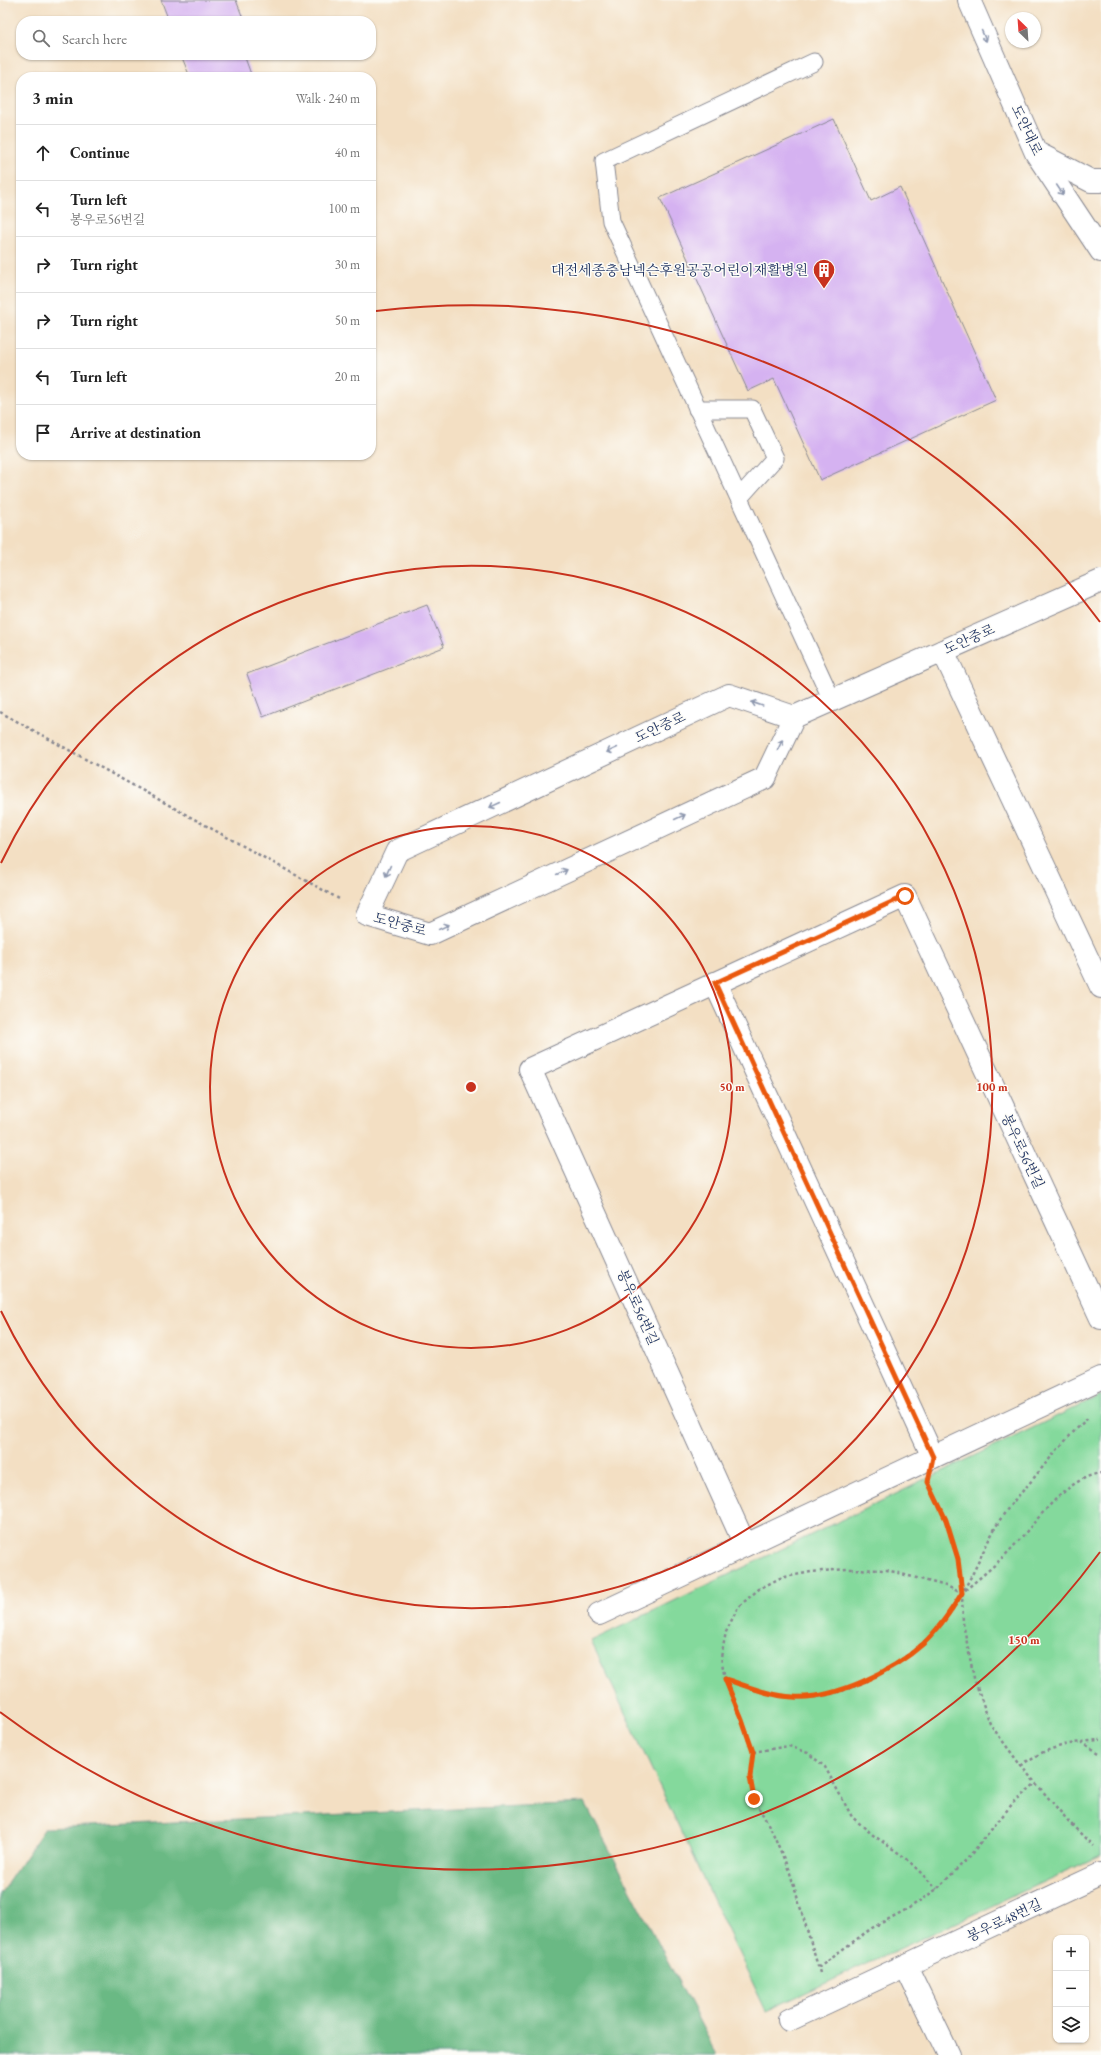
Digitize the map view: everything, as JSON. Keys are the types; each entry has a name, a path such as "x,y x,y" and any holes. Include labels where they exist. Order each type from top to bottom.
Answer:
{"street":[{"name":"도안대로","path":"969,0 1036,153 1101,251"},
{"path":"1036,153 1091,181 1101,181"},
{"name":"도안중로","path":"794,717 729,695 396,851 368,915 430,934 765,778 794,717 1101,581"},
{"path":"943,651 1101,987"},
{"name":"봉우로56번길","path":"745,1546 530,1068 905,896 1101,1318"},
{"path":"715,983 933,1457"},
{"path":"599,1614 1101,1378"},
{"name":"봉우로48번길","path":"789,2020 1101,1874"},
{"path":"906,1966 948,2055"}],"lane":[{"path":"814,62 604,161 610,221 832,700"},
{"path":"697,409 752,409 775,458 738,498"}],"path":[{"path":"0,712 368,915"},
{"path":"725,1679 763,1692 793,1697 824,1695 857,1685 888,1668 923,1644 945,1619 962,1593 984,1548 1006,1512 1050,1460 1090,1417"},
{"path":"933,1457 928,1482 946,1520 958,1559 962,1593 963,1623 974,1678 990,1724 1021,1766 1070,1823 1096,1848"},
{"path":"962,1593 1010,1550 1075,1482 1093,1474 1101,1473"},
{"path":"830,2002 790,1873 772,1831 754,1799 750,1777 753,1752 725,1679 722,1657 726,1632 738,1607 759,1589 780,1578 811,1572 848,1569 887,1570 946,1586 962,1593"},
{"path":"1021,1766 1035,1755 1080,1741 1101,1740"},
{"path":"1080,1741 1101,1754"},
{"path":"753,1752 789,1746 808,1753 824,1767 852,1817 873,1835 907,1859 937,1889"},
{"path":"818,1967 872,1928 909,1908 937,1889 968,1858 1013,1803 1036,1783"}],"green space":[{"path":"1101,1395 1101,1855 766,2011 591,1641"},
{"path":"585,1803 717,2055 0,2055 0,1894 45,1828"}],"building":[{"path":"161,0 236,0 242,16 167,16"},
{"path":"183,60 246,60 250,72 188,72"},
{"name":"대전세종충남넥슨후원공공어린이재활병원","path":"834,119 871,201 900,187 996,400 820,480 774,379 748,391 660,198"},
{"path":"427,605 444,647 263,717 247,674"}],"place":[{"name":"대전세종충남넥슨후원공공어린이재활병원","path":"824,290"}],"route":[{"path":"754,1799 750,1777 753,1752 725,1679 763,1692 793,1697 824,1695 857,1685 888,1668 923,1644 945,1619 962,1593 958,1559 946,1520 928,1482 933,1457 715,983 905,896"}]}
